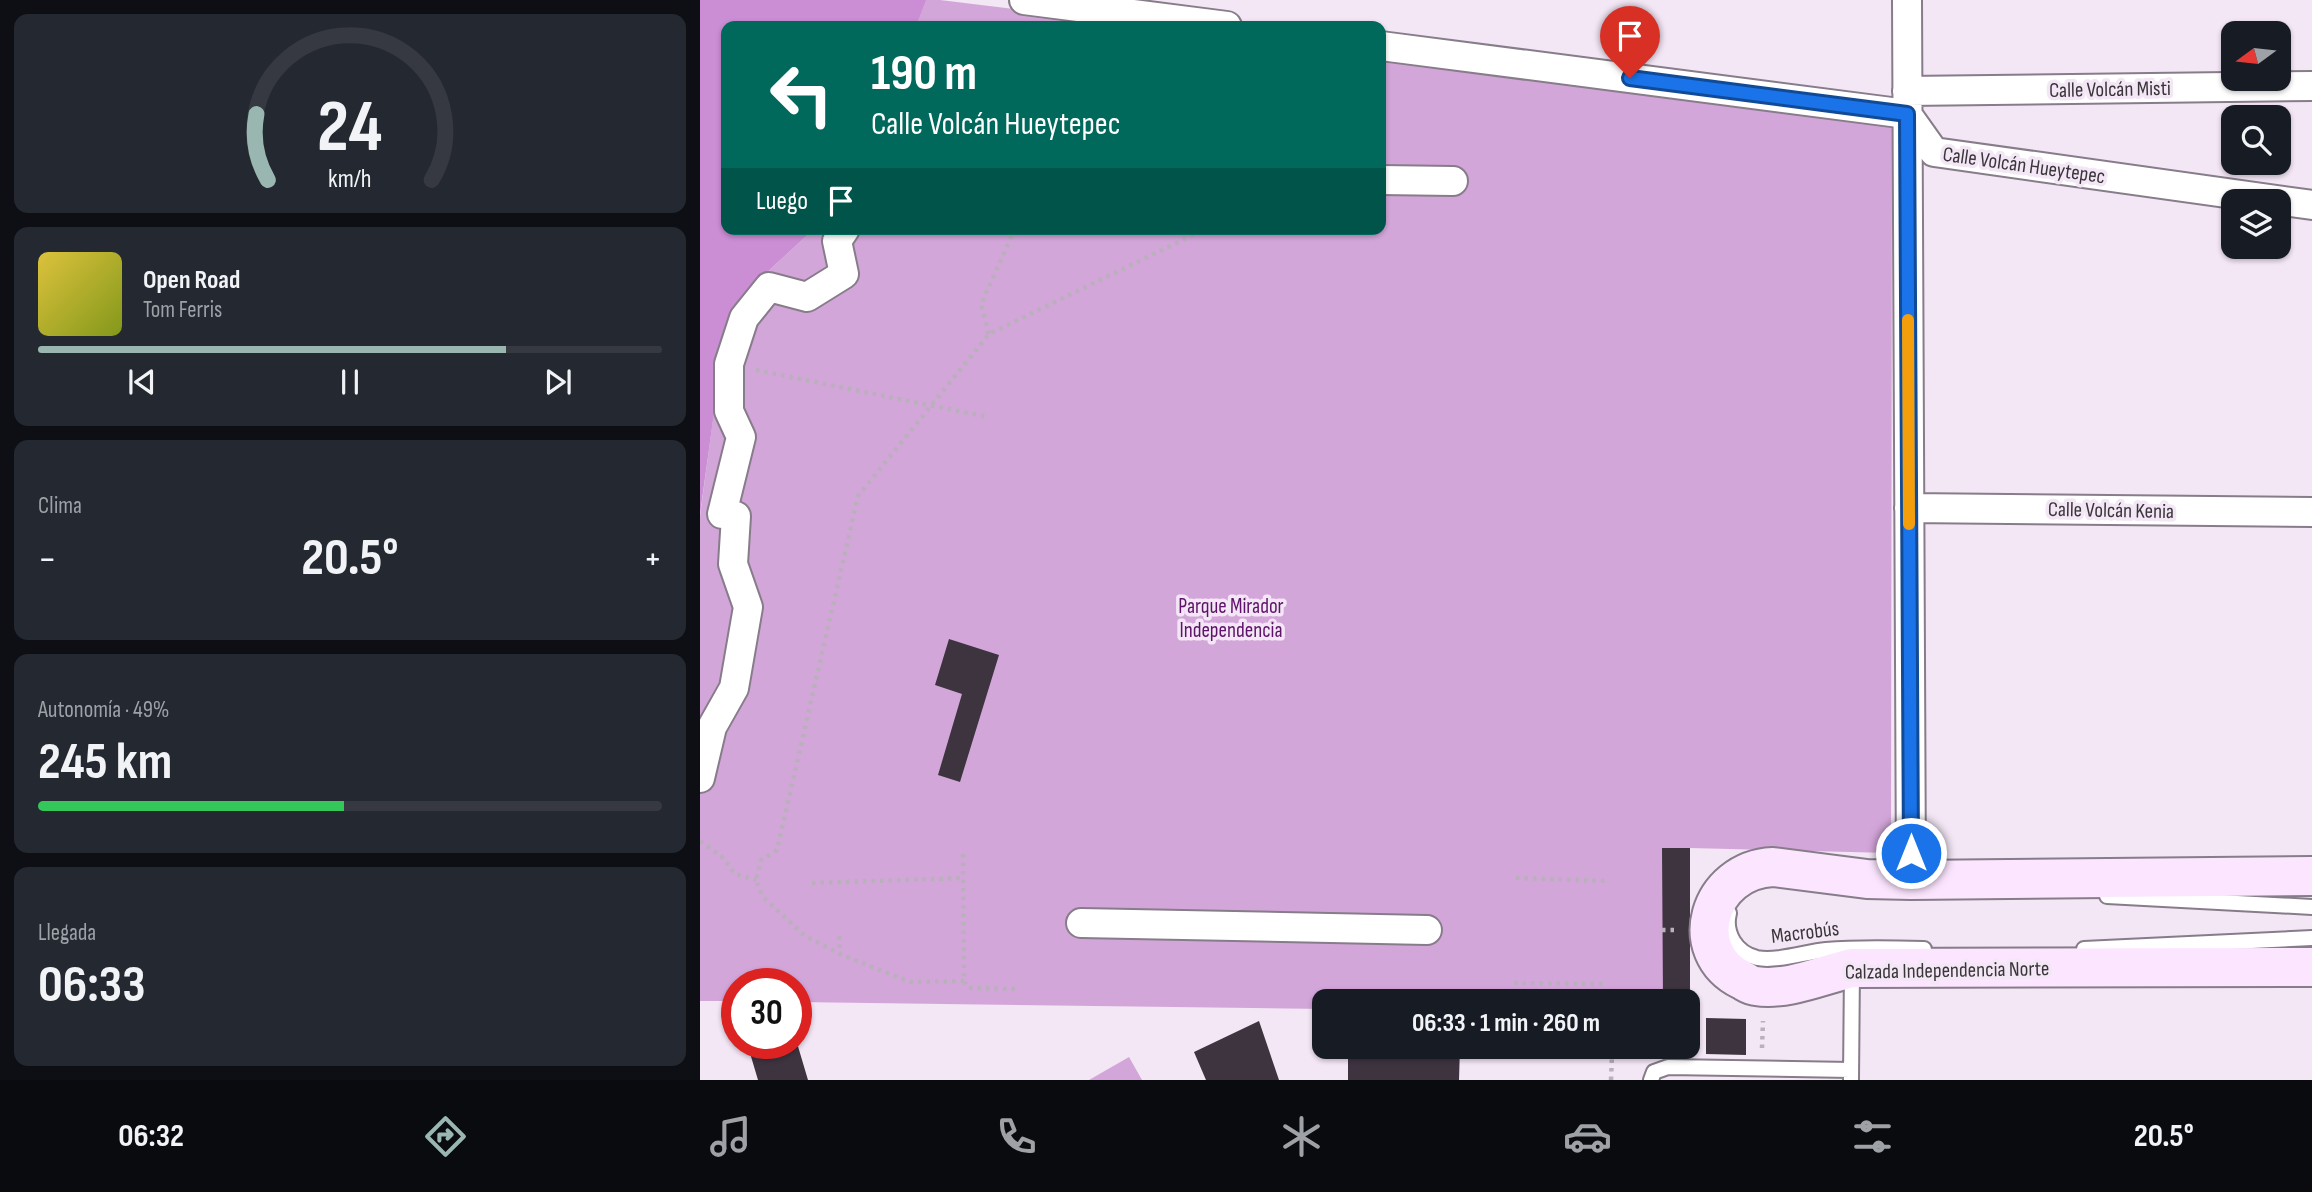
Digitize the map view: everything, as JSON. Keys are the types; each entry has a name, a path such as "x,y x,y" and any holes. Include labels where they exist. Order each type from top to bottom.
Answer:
{"street":[{"path":"1024,0 1188,21"},
{"path":"1907,0 1911,880"},
{"path":"1386,47 1907,103"},
{"name":"Calle Volcán Misti","path":"1907,103 2312,86"},
{"name":"Calle Volcán Hueytepec","path":"1907,103 1934,152 2312,205"},
{"path":"1386,180 1453,181"},
{"path":"700,778 712,727 734,688 748,607 733,564 736,516 722,514 741,437 729,411 729,364 744,318 769,288 807,297 844,274 837,242 841,235"},
{"name":"Calle Volcán Kenia","path":"1909,509 2312,512"},
{"name":"Calzada Independencia Norte","path":"2312,876 1911,880 1867,879 1773,867 1758,868 1743,873 1728,884 1716,901 1709,930 1714,951 1729,974 1755,986 1782,987 1852,968 2312,967"},
{"path":"1081,923 1427,930"}],"lane":[{"name":"Macrobús","path":"1941,949 1852,948 1773,959 1758,958 1743,953 1737,947 1732,941 1727,922 1731,900 1743,886 1758,878 1776,878 1850,889 1970,889 2052,893"},
{"path":"2093,895 2312,907"},
{"path":"2075,949 2312,939"},
{"path":"1651,1080 1654,1072 1668,1067 1851,1075 1852,968"}],"path":[{"path":"989,334 981,304 1012,235"},
{"path":"964,981 910,982 840,954 805,936 763,897 756,880 761,860 777,850 858,496 989,334 1193,235"},
{"path":"729,364 988,417"},
{"path":"700,841 722,857 735,874 756,880"},
{"path":"964,854 964,981 968,988 1020,989"},
{"path":"812,883 964,878"},
{"path":"1516,878 1606,881"},
{"path":"839,936 840,954"},
{"path":"1514,983 1603,984"}],"green space":[{"path":"700,0 940,0 1111,21 917,21 920,12 795,21 721,21 721,235 724,235 700,315"},
{"name":"Parque Mirador Independencia","path":"1386,56 1892,118 1891,853 1690,848 1690,989 1312,989 1312,1009 812,1002 812,968 721,968 721,1001 700,1001 700,516 713,419 717,363 764,275 807,235 1386,235"},
{"path":"1129,1057 1142,1080 1089,1080"}],"shaded area":[{"path":"700,0 926,0 918,21 721,21 721,235 807,235 764,275 717,363 714,413 700,514"}],"building":[{"path":"949,639 999,655 960,782 938,775 962,694 935,685"},
{"path":"1662,848 1690,848 1690,989 1663,989"},
{"path":"1706,1018 1746,1019 1746,1055 1706,1054"},
{"path":"1259,1021 1279,1080 1206,1080 1194,1052"},
{"path":"752,1059 802,1059 808,1080 758,1080"},
{"path":"1348,1059 1460,1059 1459,1080 1348,1080"}],"slow traffic":[{"path":"1908,320 1909,524"}],"route":[{"path":"1630,78 1907,114 1911,853"}]}
